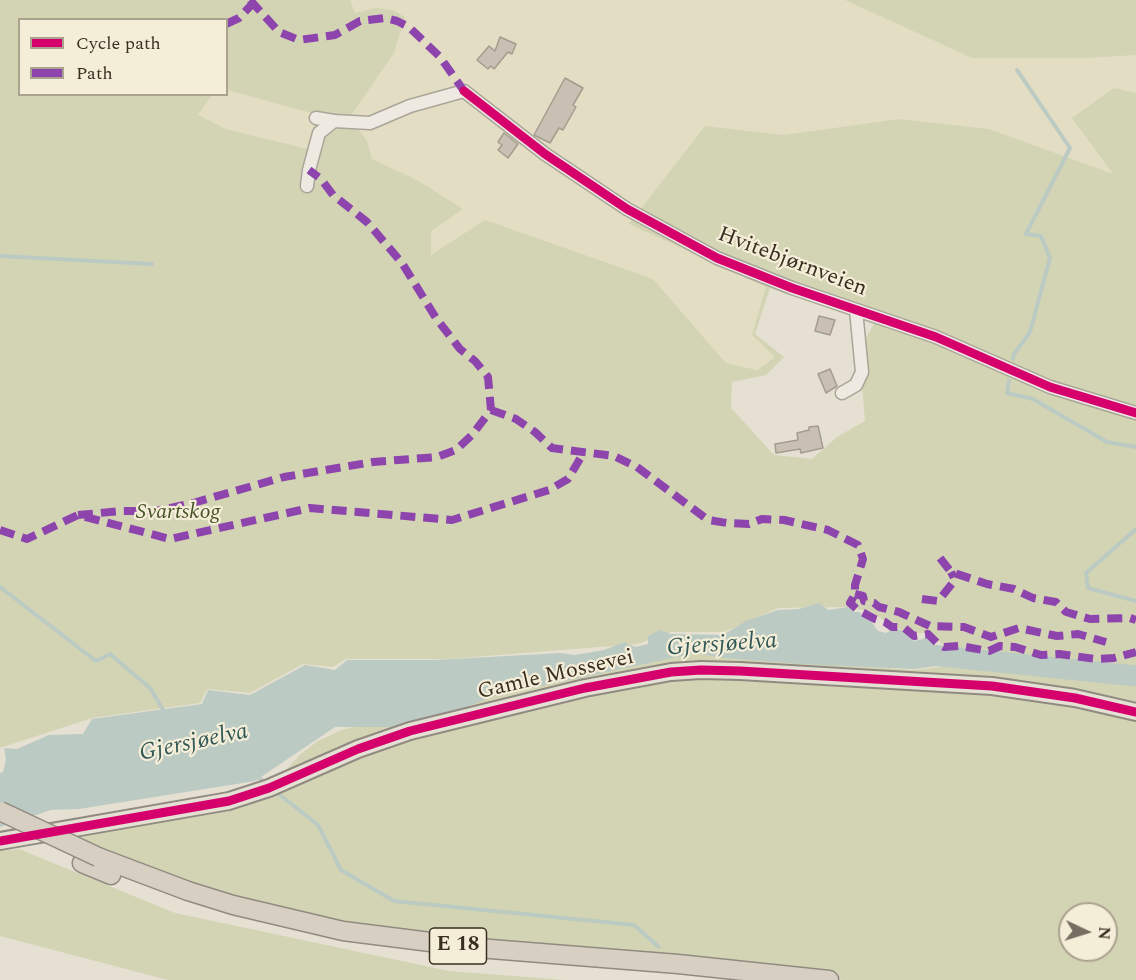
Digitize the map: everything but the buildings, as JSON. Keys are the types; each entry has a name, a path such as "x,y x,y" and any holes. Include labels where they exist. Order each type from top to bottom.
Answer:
{"highway":[{"name":"E 18","path":"0,811 90,860 233,905 343,931 477,948 829,980"},
{"name":"E 18","path":"0,825 90,860 187,903 261,924 343,942 476,959 740,980"}],"main road":[{"name":"Gamle Mossevei","path":"0,841 229,801 269,788 358,749 410,731 566,693 671,672 740,671 992,687 1075,698 1136,712"}],"street":[{"name":"Hvitebjørnveien","path":"334,121 370,123 410,106 464,91 545,154 627,209 717,258 792,288 936,337 1050,387 1136,413"},
{"path":"316,118 334,121"},
{"path":"307,186 319,133 334,121"},
{"path":"842,393 856,385 862,372 856,310"}],"shaded area":[{"path":"350,0 848,0 972,58 1089,58 1136,55 1136,93 1114,88 1114,175 989,129 899,119 783,135 705,126 629,224 766,287 752,335 775,357 758,370 726,363 653,279 431,256 431,231 462,209 417,180 372,159 367,141 350,117 394,53 376,8 354,13"},
{"path":"228,90 315,114 316,118 308,149 226,129 198,115 212,96 228,96"}],"green space":[{"name":"Svartskog","path":"0,0 350,0 355,13 376,8 392,10 405,17 394,53 350,117 367,141 372,159 417,180 463,209 431,231 431,255 485,220 653,279 726,363 757,370 775,357 752,335 766,287 629,224 705,126 783,135 899,119 989,129 1113,174 1072,118 1114,88 1136,93 1136,980 845,980 451,942 199,893 78,838 224,806 283,773 302,753 318,741 342,730 539,679 660,657 700,654 914,670 949,666 948,649 929,633 909,633 890,625 872,612 848,607 778,608 724,632 671,632 637,644 448,659 346,659 333,667 303,664 250,693 207,689 200,703 92,718 0,748","holes":["770,288 874,324 859,350 865,421 837,437 812,459 774,455 731,408 732,382 766,375 784,357 755,334"]},
{"path":"845,0 1136,0 1136,55 1089,58 972,58"},
{"path":"19,849 175,913 449,971 565,980 168,980 0,936 0,851"}],"water":[{"path":"819,603 828,610 848,607 854,612 860,612 862,617 869,618 878,631 886,633 893,629 901,630 914,641 923,639 928,634 933,646 948,657 945,665 914,669 801,664 722,658 696,653 494,696 418,727 335,727 255,781 79,809 51,810 0,827 0,773 3,772 6,760 4,748 17,749 49,735 83,734 92,719 202,704 208,690 250,695 305,665 335,670 347,660 435,660 560,653 575,655 604,650 624,642 635,647 648,644 648,636 660,630 671,634 723,635 746,621 778,610 799,609"}],"waterway":[{"path":"1013,359 1014,354 1030,332 1050,258 1041,236 1026,234 1070,148 1017,70"},
{"path":"0,256 152,264"},
{"path":"1009,381 1007,393 1033,399 1107,442 1136,447"},
{"path":"1136,529 1086,573 1088,588 1136,601"},
{"path":"0,587 96,661 110,654 150,688 165,713"},
{"name":"Gjersjøelva","path":"921,654 1136,676"},
{"path":"280,795 318,825 341,870 394,901 634,925 659,947"}],"marked path":[{"path":"250,0 279,32 299,40 335,35 360,21 385,18 397,21 409,27 440,57 464,91"},
{"path":"228,23 239,18 256,0"},
{"path":"78,515 156,511 284,477 373,462 437,457 456,450 472,435 491,410 488,377 475,361 460,349 436,318 402,263 367,222 333,195 321,179 309,170"},
{"path":"491,410 516,419 552,448 614,456 637,467 708,520 749,524 762,519 784,520 828,530 858,545 863,559 855,585 855,594 850,603 858,610 892,627 903,627 914,636 928,634 944,647 960,646 989,651 1000,646 1015,647 1041,655 1059,654 1096,659 1114,658 1136,652"},
{"path":"0,530 27,539 78,515 170,539 310,508 452,520 549,490 568,479 584,452"},
{"path":"940,558 951,572 987,584 1014,589 1033,598 1056,602 1066,612 1090,619 1130,618 1136,620"},
{"path":"922,599 938,601 955,580 951,572"},
{"path":"855,594 863,596 864,601 899,612 930,626 964,627 991,637 1019,628 1057,636 1078,634 1106,642"}],"cycle path":[{"path":"464,91 545,154 627,209 717,258 792,288 936,337 1050,387 1136,413"},
{"path":"0,841 229,801 269,788 358,749 410,731 585,688 671,672 740,671 992,686 1075,698 1136,712"}]}
